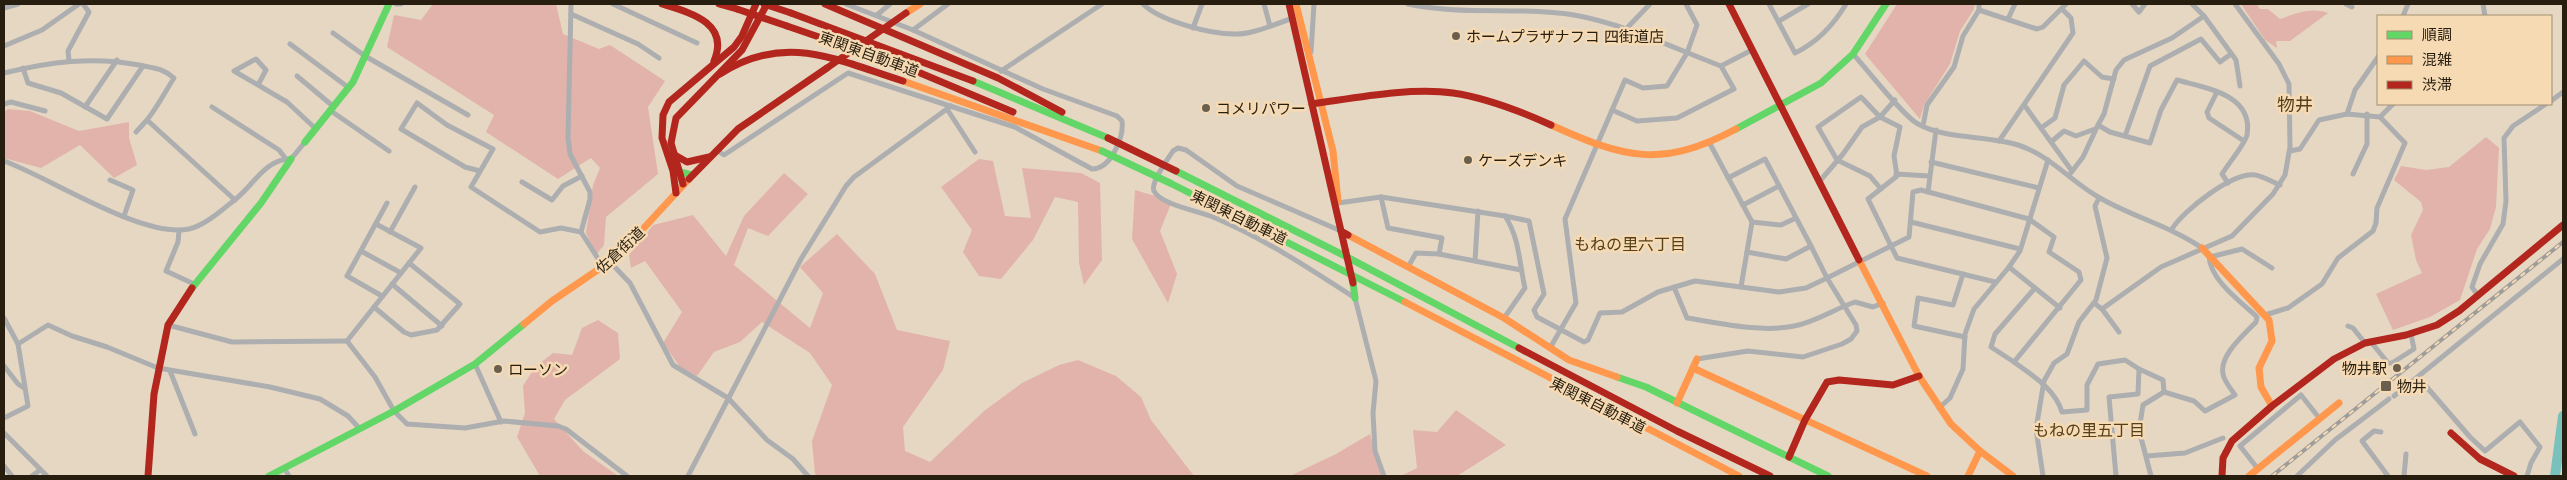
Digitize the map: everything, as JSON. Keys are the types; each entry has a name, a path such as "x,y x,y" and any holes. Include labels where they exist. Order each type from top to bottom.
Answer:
{"main road":[{"path":"305,142 349,88 389,4"},
{"path":"662,4 699,18 714,30 720,40 720,52 710,68"},
{"name":"東関東自動車道","path":"719,4 944,82 1102,151 1351,274 1606,410 1739,476"},
{"path":"676,193 676,178 663,143 663,112 669,102 734,47 742,36 756,4"},
{"path":"683,184 673,154 670,135 676,118 720,74 751,38 765,4"},
{"name":"東関東自動車道","path":"765,4 948,70 1108,138 1347,258 1677,431 1770,476"},
{"path":"824,4 998,78 1108,138"},
{"name":"佐倉街道","path":"269,476 360,429 475,364 552,301 604,268 738,129 920,4"},
{"path":"1289,4 1353,283 1354,298"},
{"path":"1296,4 1333,151 1341,231"},
{"path":"1729,4 1779,106 1919,376 1951,424 1980,451 2013,476"},
{"path":"1312,104 1389,93 1452,93 1516,109 1597,146 1640,155 1684,152 1709,142 1821,83 1853,54 1886,4"},
{"path":"720,74 740,61 764,53 791,51 816,54 920,86 1102,151"},
{"path":"673,154 687,162 709,157"},
{"path":"148,476 158,368 168,325 194,284 261,203 289,159"},
{"path":"671,168 680,173 692,175"},
{"path":"2222,476 2223,458 2232,441 2272,406 2334,360 2368,342 2411,334 2437,325 2478,296 2563,225"},
{"path":"1341,231 1504,318 1568,360 1646,387 1828,476"},
{"path":"2202,248 2265,315 2272,327 2272,341 2259,368 2261,387 2272,406"},
{"path":"1677,403 1697,359"},
{"path":"1693,368 1927,476"},
{"path":"1789,457 1805,420 1827,382 1839,380 1893,385 1919,376"},
{"path":"2249,476 2339,403"},
{"path":"2451,433 2485,463 2498,471 2514,476"},
{"path":"1968,476 1980,451"}],"street":[{"path":"4,8 18,4"},
{"path":"4,46 42,30 79,4"},
{"path":"69,61 68,51 89,12 83,4"},
{"path":"396,4 401,4"},
{"path":"571,4 568,138 570,154 590,192 590,199 581,232"},
{"path":"613,4 697,44"},
{"path":"716,150 724,154 848,73 949,108 1015,127 1092,169 1097,169 1110,160 1123,133 1122,121 1117,116 1043,89 913,30 846,4"},
{"path":"877,15 890,4"},
{"path":"913,30 948,4"},
{"path":"1002,70 1102,4"},
{"path":"1143,4 1149,10 1193,28 1235,35 1291,19"},
{"path":"1193,28 1202,4"},
{"path":"1264,4 1270,26"},
{"path":"1309,54 1311,52 1314,4"},
{"path":"1408,4 1429,8 1466,6 1575,15 1626,29 1721,66 1734,89 1677,118 1637,121 1612,110"},
{"path":"1505,4 1505,10"},
{"path":"1538,11 1541,4"},
{"path":"1626,29 1650,4"},
{"path":"1550,348 1576,303 1565,219 1625,80 1643,88 1667,86 1687,53 1697,25 1686,4"},
{"path":"1770,4 1795,53 1814,43 1839,16 1846,4"},
{"path":"1779,21 1808,4"},
{"path":"1923,126 1927,105 1954,67 1963,36 1979,10 1979,4"},
{"path":"2008,19 2015,4"},
{"path":"1979,10 2041,28 2066,4"},
{"path":"2132,4 2139,12 2145,4"},
{"path":"2192,4 2215,29 2236,60 2240,86"},
{"path":"2102,309 2161,267 2202,248 2222,242 2241,229 2280,185 2288,169 2290,151 2289,84 2279,64 2235,4"},
{"path":"2346,4 2352,7"},
{"path":"1999,140 2074,31 2071,18 2062,8"},
{"path":"571,14 638,44 659,58"},
{"path":"2070,174 2083,157 2104,114 2116,70 2124,60 2172,38 2204,16"},
{"path":"332,33 365,56 468,115"},
{"path":"2125,136 2150,66 2201,39 2220,62 2231,54"},
{"path":"290,44 349,88"},
{"path":"1721,66 1752,50"},
{"path":"1853,54 1916,123 1936,130 1999,140 2030,150 2070,174 2099,198 2172,229 2202,248"},
{"path":"2348,114 2355,90 2377,58"},
{"path":"258,85 266,70 256,59 234,71 287,102 316,129"},
{"path":"85,106 117,60"},
{"path":"4,73 69,61 117,60 165,70 174,78 164,92 160,103 136,132"},
{"path":"2040,128 2055,118 2064,85 2084,61 2102,77 2114,79"},
{"path":"23,68 28,83 61,93 107,119 144,66"},
{"path":"297,76 333,109 389,151"},
{"path":"2051,142 2064,131 2076,136 2097,127 2150,143 2160,110 2177,80 2217,92 2241,105 2247,133 2244,141 2222,174 2228,183"},
{"path":"2217,92 2208,112 2208,118 2244,141"},
{"path":"2552,100 2563,92"},
{"path":"1880,189 1870,176 1837,160 1818,127 1861,97 1880,117 1900,127 1894,156 1896,174"},
{"path":"1819,182 1862,128 1880,117 1895,100"},
{"path":"4,104 10,102 45,111"},
{"path":"480,171 465,167 401,128 418,103 447,126 493,149 471,187 540,232 561,228 581,232 604,268"},
{"path":"2380,118 2392,105"},
{"path":"2478,296 2472,287 2480,264 2503,224 2506,201 2504,138 2513,126 2544,105"},
{"path":"2024,106 2051,142 2070,174"},
{"path":"212,107 279,150 289,159"},
{"path":"949,108 974,152"},
{"path":"688,476 801,259 846,186 854,177 949,108"},
{"path":"2265,315 2288,308 2315,290 2322,284 2338,258 2373,231 2376,223 2377,208 2405,143 2380,118 2367,114 2348,114 2319,120 2300,149 2290,151"},
{"path":"2353,174 2367,144 2367,114"},
{"path":"147,120 235,200"},
{"path":"1928,192 1936,130"},
{"path":"4,162 67,189 92,204 163,230 179,230 191,229 205,222 235,200 256,177 289,159 305,142"},
{"path":"1709,142 1752,222 1741,287"},
{"path":"1341,231 1238,186 1186,150 1178,148 1173,151 1154,184 1154,191 1161,199 1211,216 1261,240 1354,298 1376,381 1373,413 1375,451 1384,476"},
{"path":"1697,359 1748,351 1803,357 1847,342 1857,331 1852,317 1827,278 1765,159 1728,178"},
{"path":"1939,408 1950,398 1963,369 1965,337 1974,309 2009,267 2020,249 2048,160"},
{"path":"1931,162 2039,188"},
{"path":"1929,176 1896,174 1868,199 1897,258 1995,282"},
{"path":"2172,229 2184,213 2228,183 2252,175 2280,185"},
{"path":"522,182 552,200 563,186 582,176"},
{"path":"110,180 133,190 124,216"},
{"path":"1743,205 1779,186"},
{"path":"390,232 415,187"},
{"path":"1338,204 1381,197 1478,211 1529,221 1544,294 1534,310 1537,317 1584,342 1588,340 1600,313 1622,312 1658,292 1695,281 1779,292 1806,288 1909,237 1913,192 1921,190 2029,219 2054,237 2050,252 2079,272 2081,280 2014,362"},
{"path":"1381,197 1388,228 1442,238 1440,254"},
{"path":"2043,476 2036,429 2043,384 2054,363 2066,354 2079,322 2094,303 2107,258 2095,206 2099,198"},
{"path":"382,296 347,276 387,203"},
{"path":"1475,261 1478,211"},
{"path":"1504,318 1525,288 1518,242 1514,229 1505,216"},
{"path":"1752,222 1780,225 1796,218"},
{"path":"1911,222 2020,249"},
{"path":"347,341 421,248 376,224"},
{"path":"179,230 178,242 166,271 194,284"},
{"path":"1747,252 1786,259 1811,246"},
{"path":"2151,476 2140,430 2142,405 2164,392 2194,401 2205,411 2235,395 2223,376 2222,369 2230,352 2256,322 2257,318 2217,277 2209,266 2209,256 2242,249 2272,268"},
{"path":"361,251 401,273"},
{"path":"1408,267 1416,253 1440,254 1521,270"},
{"path":"2297,476 2335,440 2392,398 2496,311 2563,259"},
{"path":"610,262 630,283 672,365 728,398 767,440 793,459 808,476"},
{"path":"374,307 404,332 411,334 437,330 460,304 409,263"},
{"path":"2009,267 2060,308"},
{"path":"1963,274 1954,305 1918,298 1914,326 1965,337"},
{"path":"392,284 442,326"},
{"path":"1674,287 1687,318 1759,327 1793,326 1830,314 1855,302 1873,307 1882,302"},
{"path":"2035,288 1995,334 1991,347 2043,384 2059,402 2062,412 2087,410 2087,385 2098,364 2125,360 2163,380 2164,392"},
{"path":"2313,298 2315,290"},
{"path":"2094,303 2102,309 2119,332"},
{"path":"4,318 18,344 28,406 5,416"},
{"path":"18,344 48,325 72,336 107,347 158,368 270,387 320,399 348,416 360,429"},
{"path":"168,325 232,342 347,341"},
{"path":"2348,326 2353,328 2388,363 2392,363 2414,349 2411,334"},
{"path":"347,341 375,377 394,410 407,424 465,428 501,422 558,426 566,429 627,476"},
{"path":"475,364 501,422"},
{"path":"4,366 18,384 24,388"},
{"path":"2116,476 2109,397 2138,394 2139,369"},
{"path":"170,371 195,434"},
{"path":"2418,377 2470,438 2485,451 2520,422 2540,447 2531,463 2527,476"},
{"path":"2258,469 2240,446 2301,395 2320,419"},
{"path":"2381,432 2374,432 2362,441 2388,476"},
{"path":"4,433 46,476"},
{"path":"2147,456 2185,452 2223,438"},
{"path":"2404,476 2406,454"},
{"path":"4,466 10,475"},
{"path":"284,468 289,476"},
{"path":"32,476 40,470"}],"shaded area":[{"path":"433,4 556,4 563,34 599,49 610,45 665,81 648,107 658,174 606,217 604,245 596,255 586,233 593,185 600,168 591,158 558,179 486,132 494,115 387,47 394,15 421,20"},
{"path":"1897,4 1975,4 1974,9 1960,31 1950,64 1924,105 1920,119 1865,54"},
{"path":"2241,4 2257,4 2260,9 2268,9 2280,19 2310,11 2328,13 2290,41 2276,41 2277,48 2265,40"},
{"path":"8,109 30,111 79,131 129,122 129,138 137,165 114,178 80,145 41,168 4,158 4,112"},
{"path":"2486,137 2499,148 2496,207 2490,229 2477,249 2460,300 2430,317 2393,330 2376,294 2422,273 2416,260 2411,235 2423,210 2421,202 2394,180 2401,166 2426,170 2449,167"},
{"path":"979,159 993,161 1005,216 1031,218 1022,168 1081,173 1100,183 1102,260 1084,285 1079,263 1078,202 1055,197 1033,240 1001,279 979,276 963,252 972,230 941,187"},
{"path":"784,173 808,194 768,236 748,228 734,265 810,328 823,293 800,267 837,234 875,274 897,330 950,341 943,370 903,427 905,451 930,462 984,411 1022,383 1059,365 1078,360 1116,376 1141,397 1151,420 1194,476 818,476 815,474 812,441 832,385 810,353 762,322 740,342 714,352 697,376 680,367 663,343 682,312 645,261 631,268 629,255 653,225 693,215 726,256 744,216"},
{"path":"1135,190 1172,201 1160,231 1177,274 1168,303 1132,239"},
{"path":"598,320 618,333 620,359 565,400 554,419 583,451 618,476 540,476 517,437 525,413 523,386 535,367 553,353 572,355 582,328"},
{"path":"1456,410 1506,445 1457,476 1401,476 1417,468 1413,430 1437,432"},
{"path":"1370,434 1382,476 1290,476 1336,454"}],"waterway":[{"path":"2555,476 2563,416"}],"railway":[{"path":"2272,476 2563,242"}],"traffic: fast":[{"path":"305,142 353,82 389,4"},
{"path":"1736,129 1821,83 1853,54 1886,4"},
{"path":"973,81 1108,138"},
{"path":"1102,151 1170,183"},
{"path":"192,288 261,203 291,159"},
{"path":"676,171 692,175"},
{"path":"1176,171 1347,257 1519,348"},
{"path":"1170,183 1405,302"},
{"path":"1353,283 1355,298"},
{"path":"269,476 394,411 475,364 524,324"},
{"path":"1617,377 1646,387 1828,476"}],"traffic: slow":[{"path":"906,13 920,4"},
{"path":"1296,4 1333,151 1338,201"},
{"path":"903,81 1102,151"},
{"path":"1551,125 1600,145 1643,154 1664,154 1686,150 1710,142 1736,129"},
{"path":"524,324 552,301 618,256 689,179"},
{"path":"1348,235 1504,318 1569,360 1617,377"},
{"path":"2202,248 2269,320 2272,341 2259,368 2261,387 2272,406"},
{"path":"1859,260 1919,376 1951,424 1980,451 2013,476"},
{"path":"1405,302 1739,476"},
{"path":"1677,403 1697,359"},
{"path":"1693,368 1927,476"},
{"path":"2249,476 2339,403"},
{"path":"1968,476 1980,451"}],"traffic: jam":[{"path":"662,4 685,11 705,22 712,29 717,37 718,48 714,61"},
{"path":"719,4 737,9"},
{"path":"676,193 673,171 662,138 663,115 669,102 734,47 742,36 756,4"},
{"path":"764,4 791,13"},
{"path":"683,184 671,143 676,118 742,50 767,4"},
{"path":"825,4 998,78 1062,112"},
{"path":"1289,4 1341,231 1348,235"},
{"path":"1729,4 1859,260"},
{"path":"737,9 787,26"},
{"path":"791,13 973,81"},
{"path":"827,68 906,13"},
{"path":"787,26 906,67 1013,112"},
{"path":"720,74 744,61 767,54 789,52 833,58 903,81"},
{"path":"689,179 738,129 827,68"},
{"path":"1312,104 1401,92 1453,93 1491,102 1551,125"},
{"path":"1108,138 1176,171"},
{"path":"673,154 687,162 709,157"},
{"path":"2222,476 2223,458 2232,441 2272,406 2334,359 2365,343 2406,335 2437,325 2459,311 2563,225"},
{"path":"1341,231 1353,283"},
{"path":"148,476 154,394 168,325 192,288"},
{"path":"1519,348 1677,431 1770,476"},
{"path":"1789,457 1805,420 1827,382 1839,380 1893,385 1919,376"},
{"path":"2451,433 2480,459 2514,476"}],"place":[{"name":"ホームプラザナフコ 四街道店","path":"1456,36"},
{"name":"コメリパワー","path":"1206,108"},
{"name":"ケーズデンキ","path":"1468,160"},
{"name":"物井駅","path":"2397,368"},
{"name":"ローソン","path":"498,369"},
{"name":"物井","path":"2386,386"}],"district":[{"name":"物井","path":"2295,105"},
{"name":"もねの里六丁目","path":"1630,244"},
{"name":"もねの里五丁目","path":"2089,430"}]}
